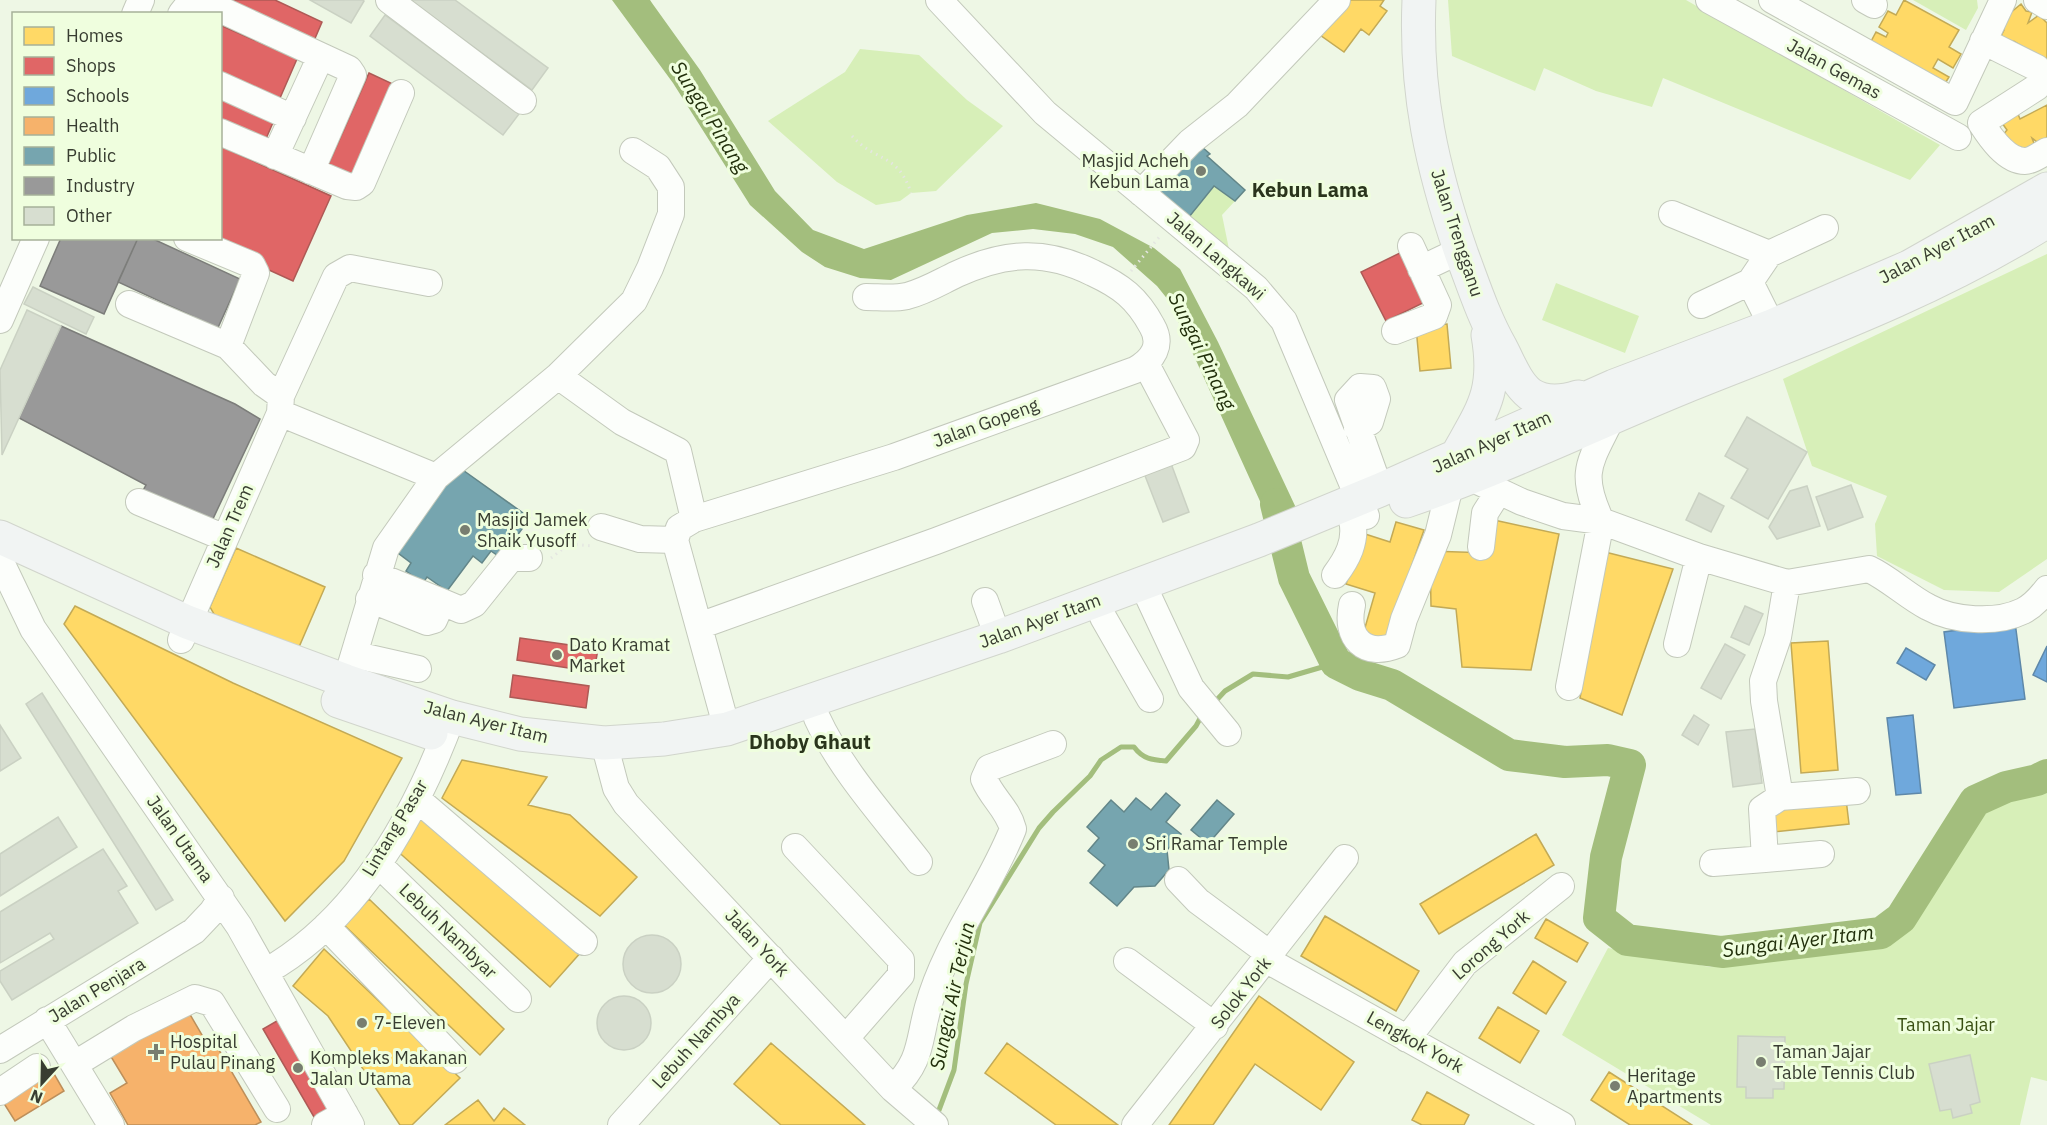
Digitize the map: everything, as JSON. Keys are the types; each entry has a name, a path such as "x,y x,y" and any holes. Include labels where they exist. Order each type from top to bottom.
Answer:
{"main road":[{"name":"Jalan Trengganu","path":"1419,0 1418,37 1422,96 1429,142 1440,192 1486,321 1520,384 1531,394 1545,400 1562,402 1613,402"},
{"name":"Jalan Ayer Itam","path":"0,537 184,631 384,719 520,734 606,755 659,761 730,745 817,718 1102,617 1260,548 1351,512 1469,478 1613,402 1772,326 1909,267 2047,189"},
{"name":"Jalan Ayer Itam","path":"1613,402 1865,317 1933,284 2047,221"},
{"name":"Jalan Trengganu","path":"1469,478 1484,405 1492,381 1493,365 1486,321"},
{"name":"Jalan Ayer Itam","path":"606,755 664,739 727,729 1260,548"},
{"name":"Jalan Ayer Itam","path":"0,560 79,597 184,631 351,668 448,727"}],"street":[{"path":"183,12 192,0"},
{"path":"200,0 349,69 353,75 311,171"},
{"path":"389,0 523,101"},
{"name":"Jalan Langkawi","path":"939,0 1045,113 1256,288 1284,321 1351,512"},
{"path":"1141,193 1190,142 1237,105 1337,0"},
{"name":"Jalan Gemas","path":"1709,0 1958,137"},
{"path":"1955,102 2003,0"},
{"path":"2037,0 2047,6"},
{"path":"1787,3 1955,102 1981,123 1995,143 2019,160 2028,161 2047,151"},
{"path":"1981,123 2037,87 2043,79 2037,68 1983,41"},
{"path":"275,156 321,56"},
{"path":"222,86 293,118"},
{"path":"222,133 347,186 356,187 362,183 401,93"},
{"path":"418,669 351,668 376,575 386,548 436,477 558,376 634,301 650,268 670,214 671,187 658,167 633,151"},
{"path":"1672,214 1768,254"},
{"path":"1701,305 1750,282 1768,254 1825,228"},
{"path":"2,310 35,240"},
{"path":"192,240 252,265 256,273 228,346"},
{"path":"1395,331 1434,316 1438,311 1438,305 1411,246"},
{"path":"1421,269 1461,250"},
{"path":"699,626 936,541 1183,447 1186,440 1146,364 1153,356 1157,345 1156,333 1141,305 1118,285 1084,268 1045,255 999,259 957,274 932,288 905,296 866,297"},
{"name":"Jalan Trem","path":"184,631 336,276 350,268 429,283"},
{"path":"1750,282 1772,326"},
{"path":"129,304 228,346 281,405 436,477"},
{"name":"Jalan Gopeng","path":"694,519 894,457 1146,364"},
{"path":"558,376 622,422 678,451 694,519 679,528 675,540 727,729"},
{"path":"1569,687 1600,521 1591,499 1586,477 1613,402"},
{"path":"1335,575 1349,550 1355,532 1351,512 1357,428"},
{"path":"1469,478 1563,516 1600,521 1699,557 1786,583 1869,569 1940,613 1970,618 2021,612 2033,605 2047,589"},
{"path":"1469,478 1485,513 1481,547"},
{"path":"1352,605 1352,634 1362,646 1383,650 1397,645 1404,619 1438,535 1469,478"},
{"path":"139,502 225,538"},
{"path":"608,530 640,539 675,540"},
{"path":"1677,644 1699,557"},
{"path":"376,575 461,610 474,604 511,558 529,558"},
{"name":"Jalan Utama","path":"0,560 33,629 239,926 265,972 340,1121"},
{"path":"1780,796 1764,701 1763,681 1778,637 1786,583"},
{"path":"1149,598 1191,688 1214,717"},
{"path":"369,599 427,622 434,621 442,602"},
{"path":"985,601 998,637"},
{"path":"1102,617 1150,699"},
{"path":"817,718 824,734 871,800 920,862"},
{"name":"Lintang Pasar","path":"265,972 287,960 326,926 378,864 417,799 448,727"},
{"path":"893,1089 917,1059 928,1005 959,930 1013,829 1009,814 988,788 984,779 989,768 1053,744"},
{"name":"Jalan York","path":"606,755 616,788 626,804 893,1089 935,1125"},
{"path":"1765,859 1762,809 1780,796 1857,792"},
{"path":"417,799 584,942"},
{"path":"795,847 901,960 901,975 846,1038"},
{"path":"1713,863 1821,854"},
{"name":"Solok York","path":"1135,1125 1345,858"},
{"name":"Lebuh Nambyar","path":"378,864 518,999"},
{"name":"Lengkok York","path":"1178,880 1198,901 1269,957 1407,1039 1562,1125"},
{"name":"Lorong York","path":"1407,1039 1465,963 1561,886"},
{"name":"Jalan Penjara","path":"0,1050 194,931 212,912 221,898"},
{"name":"Jalan Penjara","path":"194,931 239,926"},
{"path":"326,926 455,1060"},
{"name":"Lebuh Nambya","path":"621,1125 771,958"},
{"path":"1126,961 1215,1026"},
{"path":"75,1064 134,1028 195,998 204,999 212,1003 277,1109"},
{"path":"47,1020 111,1125"},
{"path":"0,1092 37,1067"}],"path":[{"path":"852,136 864,149 897,165 905,176 911,193"},
{"path":"1130,272 1158,238"},
{"path":"529,558 537,562 545,561 569,544 596,546 608,530"}],"green space":[{"path":"1448,0 1686,0 1940,145 1910,180 1663,78 1652,107 1596,91 1544,68 1535,91 1452,56"},
{"path":"1913,0 1977,0 1978,8 1966,30"},
{"path":"860,49 919,55 967,100 1003,126 936,191 911,193 900,201 876,205 837,182 768,121 845,72"},
{"path":"1214,186 1235,201 1222,215 1230,254 1185,222"},
{"path":"2047,254 2047,559 1999,592 1944,590 1877,556 1875,524 1887,496 1812,466 1783,379"},
{"path":"1556,283 1639,316 1625,353 1542,320"},
{"name":"Taman Jajar","path":"2047,790 2047,1081 2031,1077 2020,1125 1711,1125 1562,1035 1608,948 1710,967 1884,946 1913,927 1985,807"}],"water":[{"name":"Sungai Pinang","path":"612,0 650,0 700,70 775,191 813,230 864,249 967,215 1036,203 1100,219 1154,248 1180,269 1218,342 1297,510 1269,521 1169,301 1157,286 1113,247 1075,234 1033,229 992,233 891,280 860,278 825,267 802,252 750,205 673,83"}],"building: Homes":[{"path":"1345,0 1384,0 1380,6 1387,11 1369,35 1361,29 1344,52 1320,35"},
{"path":"1904,0 1959,30 1949,47 1961,54 1953,68 1938,59 1933,68 1949,77 1941,90 1867,49 1876,32 1886,37 1888,33 1879,27 1888,11 1896,15"},
{"path":"2021,4 2026,11 2032,12 2028,23 2039,15 2047,23 2047,61 2015,42 2016,44 1999,40 2004,30 1996,18 2010,13"},
{"path":"2047,105 2047,139 2042,146 2032,138 2035,146 2030,150 1998,141 2007,130 2002,123 2018,114 2020,119"},
{"path":"1447,324 1451,368 1420,371 1416,327"},
{"path":"1494,520 1559,534 1531,670 1462,667 1456,609 1431,606 1430,551 1489,553"},
{"path":"1396,522 1424,530 1386,641 1362,638 1375,593 1346,584 1362,533 1390,542"},
{"path":"236,548 325,587 299,647 218,621 210,607"},
{"path":"1605,552 1673,569 1622,715 1580,698"},
{"path":"75,606 233,683 402,758 344,861 285,921 64,624"},
{"path":"1828,641 1838,770 1801,773 1791,643"},
{"path":"462,760 547,777 528,805 570,815 637,877 600,916 442,798"},
{"path":"1846,799 1849,824 1773,832 1770,808"},
{"path":"425,812 582,951 550,987 394,848"},
{"path":"1536,834 1554,865 1439,934 1420,904"},
{"path":"369,899 504,1029 480,1055 344,925"},
{"path":"1325,916 1419,971 1396,1011 1301,956"},
{"path":"1546,919 1588,943 1577,962 1535,938"},
{"path":"324,949 460,1078 412,1125 400,1125 328,1016 293,986"},
{"path":"1533,961 1566,982 1546,1014 1513,993"},
{"path":"1259,996 1354,1062 1321,1110 1255,1064 1213,1125 1169,1125"},
{"path":"1498,1007 1539,1031 1520,1063 1479,1038"},
{"path":"771,1043 865,1125 781,1125 734,1084"},
{"path":"1007,1043 1118,1125 1056,1125 985,1073"},
{"name":"Heritage Apartments","path":"1609,1072 1692,1125 1630,1125 1591,1100"},
{"path":"1427,1092 1469,1115 1464,1125 1422,1125 1412,1120"},
{"path":"478,1100 494,1121 504,1108 525,1125 445,1125"}],"building: Shops":[{"path":"219,0 275,0 322,22 313,43"},
{"path":"222,26 297,59 280,98 222,73"},
{"path":"369,73 395,85 352,181 326,170"},
{"path":"222,94 275,118 265,141 222,121"},
{"path":"222,147 331,196 293,281 203,240 222,240"},
{"path":"1402,252 1427,301 1386,321 1361,272"},
{"name":"Dato Kramat Market","path":"520,638 598,649 594,672 517,660"},
{"name":"Dato Kramat Market","path":"513,675 589,686 586,708 510,697"},
{"name":"Kompleks Makanan Jalan Utama","path":"282,1018 332,1107 314,1117 263,1029"}],"building: Schools":[{"path":"2015,622 2025,699 1954,708 1944,632"},
{"path":"2047,646 2047,682 2033,675"},
{"path":"1906,648 1935,665 1926,680 1897,663"},
{"path":"1913,715 1921,793 1896,795 1887,718"}],"building: Health":[{"path":"188,1011 206,1042 212,1038 261,1122 255,1125 128,1125 110,1093 127,1083 107,1050"},
{"path":"50,1067 64,1091 15,1121 0,1097"}],"building: Public":[{"name":"Masjid Acheh Kebun Lama","path":"1202,147 1210,154 1207,156 1245,190 1235,201 1214,186 1185,222 1156,196"},
{"name":"Masjid Jamek Shaik Yusoff","path":"460,468 530,518 501,558 491,551 482,563 473,556 447,591 427,577 423,583 406,571 411,563 394,550 440,487 450,482"},
{"name":"Sri Ramar Temple","path":"1166,793 1180,805 1166,822 1181,834 1167,850 1169,870 1155,886 1134,887 1117,906 1090,883 1105,865 1088,851 1099,838 1087,827 1111,800 1124,812 1136,798 1151,810"},
{"path":"1217,800 1234,814 1208,844 1191,830"}],"building: Industry":[{"path":"60,240 137,240 104,314 40,286"},
{"path":"137,240 155,240 240,279 216,332 190,320 192,316 118,282"},
{"path":"61,326 235,404 260,419 211,523 141,494 146,485 19,418"}],"building: Other":[{"path":"310,0 363,0 364,1 351,23"},
{"path":"410,0 455,0 548,68 532,90"},
{"path":"385,15 519,114 503,135 370,36"},
{"path":"33,287 94,317 86,334 24,304"},
{"path":"27,310 61,326 2,455 0,370"},
{"path":"1747,417 1807,452 1768,519 1731,498 1748,469 1725,456"},
{"path":"1169,458 1189,512 1163,522 1142,468"},
{"path":"1851,485 1863,517 1828,530 1816,497"},
{"path":"1807,486 1820,526 1777,539 1769,527 1790,491"},
{"path":"1699,493 1724,506 1711,532 1686,520"},
{"path":"1745,606 1763,614 1749,645 1731,637"},
{"path":"1725,644 1745,655 1721,699 1701,688"},
{"path":"42,693 173,900 156,910 26,704"},
{"path":"1694,715 1709,725 1698,745 1682,735"},
{"path":"0,725 21,758 0,771"},
{"path":"1755,729 1762,783 1733,787 1726,732"},
{"path":"58,817 77,847 0,896 0,854"},
{"path":"103,849 127,886 118,891 138,923 12,1000 0,981 0,971 54,939 50,933 0,963 0,912"},
{"path":"652,935 663,937 676,948 681,964 679,975 668,988 652,993 641,991 628,980 623,964 625,953 636,940"},
{"path":"624,996 634,998 643,1004 649,1013 651,1023 649,1033 643,1042 634,1048 624,1050 614,1048 605,1042 599,1033 597,1023 599,1013 605,1004 614,998"},
{"name":"Taman Jajar Table Tennis Club","path":"1738,1036 1785,1037 1784,1089 1773,1089 1773,1098 1746,1098 1746,1087 1737,1087"},
{"path":"1970,1055 1980,1102 1970,1105 1972,1113 1953,1118 1951,1109 1940,1111 1929,1064"}],"waterway":[{"name":"Sungai Ayer Itam","path":"1276,504 1294,578 1336,663 1360,675 1392,685 1509,755 1565,762 1608,760 1630,765 1606,857 1599,918 1627,940 1722,952 1881,933 1901,918 1975,801 2006,787 2037,780 2047,775"},
{"name":"Sungai Air Terjun","path":"1212,705 1225,691 1253,674 1288,677 1336,663"},
{"name":"Sungai Air Terjun","path":"936,1118 954,1070 966,984 980,923 1039,828 1090,776 1101,760 1121,747 1134,747 1148,758 1166,761 1196,726 1203,713"}],"place":[{"name":"Masjid Acheh Kebun Lama","path":"1201,171"},
{"name":"Masjid Jamek Shaik Yusoff","path":"465,530"},
{"name":"Dato Kramat Market","path":"557,655"},
{"name":"Sri Ramar Temple","path":"1133,844"},
{"name":"7-Eleven","path":"362,1023"},
{"name":"Hospital Pulau Pinang","path":"156,1052"},
{"name":"Taman Jajar Table Tennis Club","path":"1761,1062"},
{"name":"Kompleks Makanan Jalan Utama","path":"298,1068"},
{"name":"Heritage Apartments","path":"1615,1086"}],"district":[{"name":"Kebun Lama","path":"1310,190"},
{"name":"Dhoby Ghaut","path":"810,742"}]}
